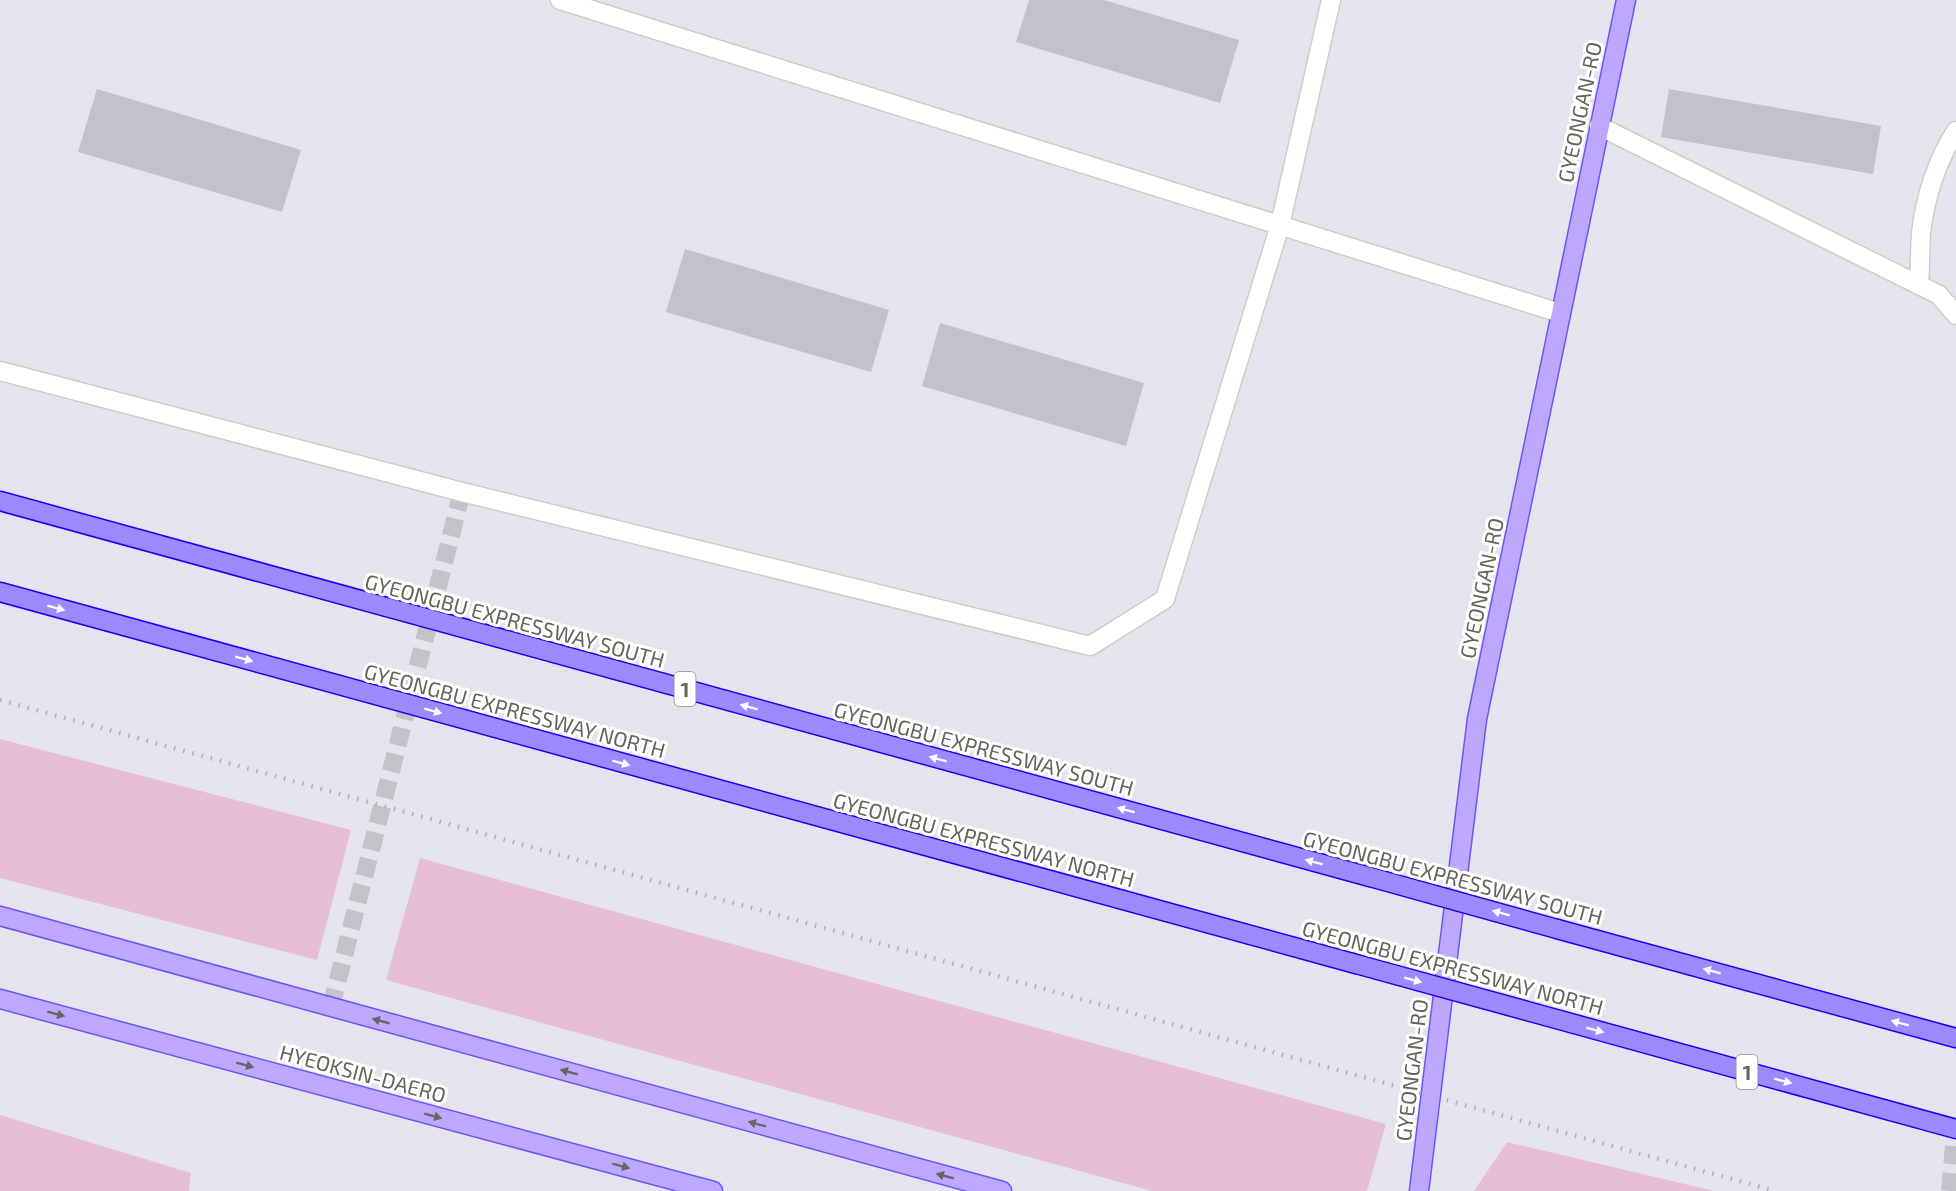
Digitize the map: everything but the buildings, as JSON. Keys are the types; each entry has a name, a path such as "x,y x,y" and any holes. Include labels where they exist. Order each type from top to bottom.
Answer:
{"highway":[{"name":"GYEONGBU EXPRESSWAY SOUTH","path":"0,501 1956,1038"},
{"name":"GYEONGBU EXPRESSWAY NORTH","path":"0,592 1956,1129"}],"main road":[{"name":"GYEONGAN-RO","path":"1419,1191 1477,719 1626,0"},
{"path":"0,916 1002,1191"},
{"name":"HYEOKSIN-DAERO","path":"0,999 713,1191"}],"street":[{"path":"560,0 1560,313"},
{"path":"0,371 462,492 1090,646 1165,599 1280,225 1331,0"},
{"path":"1599,126 1939,295 1956,315"},
{"path":"1919,285 1922,232 1932,186 1947,145 1956,131"}],"shaded area":[{"path":"0,739 351,830 317,960 0,878"},
{"path":"420,858 1386,1124 1367,1191 1152,1191 386,980"},
{"path":"0,1115 191,1173 189,1191 0,1191"},
{"path":"1507,1142 1714,1191 1474,1191"}],"tunnel":[{"path":"331,1007 462,492"},
{"path":"1950,1191 1956,1123"}],"railway":[{"path":"0,700 1775,1191"}]}
